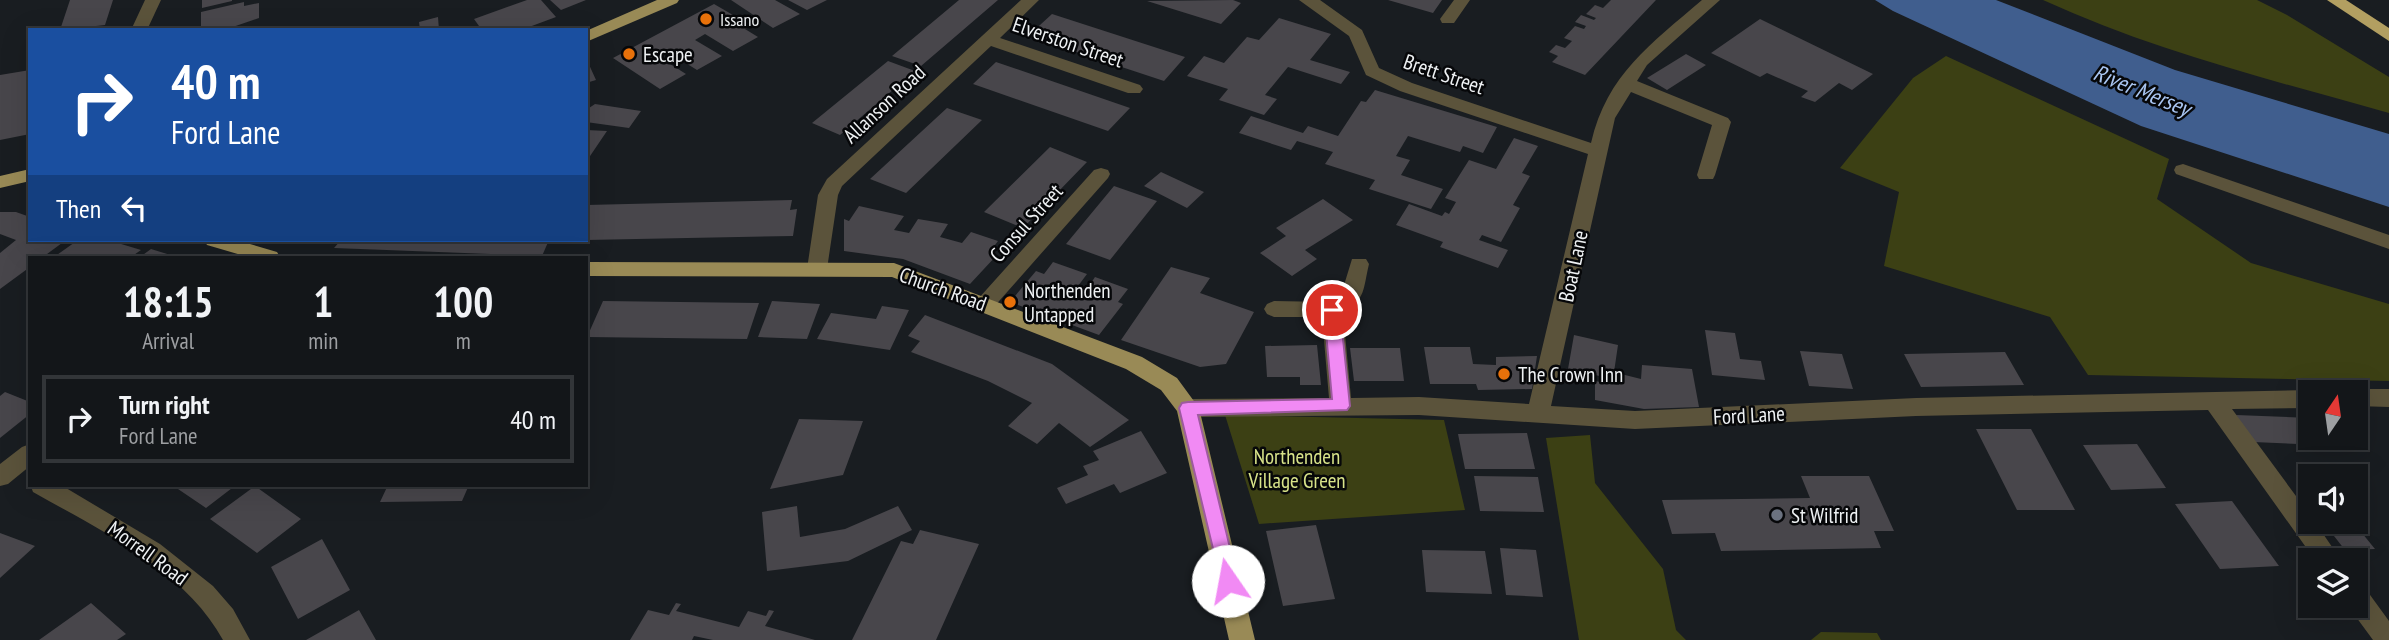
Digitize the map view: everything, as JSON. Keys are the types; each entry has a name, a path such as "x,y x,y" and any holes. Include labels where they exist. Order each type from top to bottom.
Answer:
{"highway":[{"path":"2334,0 2389,36"}],"main road":[{"path":"588,36 666,1"},
{"path":"0,182 28,175"},
{"path":"221,242 267,256"},
{"name":"Church Road","path":"588,270 894,270 985,303 1134,363 1169,384 1188,408"},
{"path":"1188,408 1241,640"}],"street":[{"path":"140,28 153,0"},
{"name":"Allanson Road","path":"817,269 828,195 835,183 1031,0"},
{"name":"Brett Street","path":"1307,0 1356,34 1372,71 1406,87 1597,151"},
{"path":"1448,19 1462,0"},
{"name":"Boat Lane","path":"1538,413 1606,118 1640,62 1712,0"},
{"name":"Elverston Street","path":"987,39 1134,89"},
{"path":"1625,83 1722,122 1706,175"},
{"path":"2183,170 2389,242"},
{"name":"Consul Street","path":"985,303 1101,174"},
{"path":"1274,309 1332,310 1350,299 1359,264"},
{"path":"1332,310 1341,406"},
{"path":"2368,398 2389,398"},
{"name":"Ford Lane","path":"1188,408 1419,406 1635,420 1916,407 2298,399"},
{"path":"2213,400 2320,548"},
{"name":"Morrell Road","path":"44,487 128,535 178,571 230,623 237,640"},
{"path":"2368,612 2388,640"}],"green space":[{"path":"2043,0 2257,0 2287,15 2389,77 2389,113 2257,76 2127,35"},
{"path":"1946,56 2169,159 2157,199 2251,263 2389,304 2389,381 2088,375 2050,317 1884,266 1899,192 1840,168 1913,78"},
{"name":"Northenden Village Green","path":"1225,415 1444,420 1465,510 1259,524"},
{"path":"1590,435 1595,483 1663,569 1676,630 1686,640 1579,640 1546,438"},
{"path":"1821,632 1877,633 1881,640 1811,640"}],"water":[{"name":"River Mersey","path":"1875,0 1996,0 2175,70 2389,134 2389,207 2141,126 1893,11"}],"building":[{"path":"70,0 113,0 105,25 61,28"},
{"path":"202,0 232,0 232,1 202,8"},
{"path":"527,0 541,0 556,17 526,28 474,28 479,26 474,19"},
{"path":"550,0 586,0 561,10"},
{"path":"731,0 775,0 800,14 773,28"},
{"path":"788,0 827,0 807,10"},
{"path":"959,0 998,0 921,66 892,56"},
{"path":"1233,0 1241,3 1221,24 1147,1"},
{"path":"1388,0 1442,0 1433,13"},
{"path":"1611,0 1656,0 1585,75 1552,62 1558,56 1549,52 1556,45 1565,48 1572,41 1564,38 1575,26 1584,29 1586,26 1575,22 1581,15 1594,20 1596,18 1586,14 1595,5 1603,8"},
{"path":"244,2 244,6 259,3 259,18 230,28 201,28 201,12"},
{"path":"714,4 752,26 745,29 758,37 733,51 705,34 695,40 722,56 697,70 668,52 659,57 686,74 660,89 613,58"},
{"path":"1052,14 1185,57 1164,81 1028,36"},
{"path":"438,17 439,28 420,28 419,22"},
{"path":"1279,18 1331,34 1310,60 1350,72 1341,84 1288,67 1265,95 1277,99 1264,115 1219,100 1228,89 1187,76 1204,56 1224,63 1247,37 1259,40"},
{"path":"1760,19 1873,74 1852,90 1839,83 1815,102 1801,97 1808,91 1767,73 1760,77 1711,53"},
{"path":"1686,54 1706,65 1667,90 1647,78"},
{"path":"888,61 915,71 840,135 812,123"},
{"path":"588,62 596,80 588,82"},
{"path":"996,62 1130,108 1108,131 973,84"},
{"path":"28,70 28,134 0,140 0,75"},
{"path":"1375,90 1497,127 1483,153 1463,146 1460,152 1408,136 1396,156 1410,160 1401,175 1443,189 1431,209 1369,189 1375,180 1325,164 1333,152 1297,141 1291,150 1239,133 1251,116 1303,133 1308,126 1338,136 1361,101 1366,102"},
{"path":"595,104 641,111 629,128 588,122 588,109"},
{"path":"947,108 982,120 906,193 870,179"},
{"path":"588,130 607,131 588,159"},
{"path":"1514,138 1538,146 1522,173 1530,176 1513,205 1520,208 1501,242 1482,235 1479,240 1508,250 1498,268 1440,247 1443,242 1396,225 1409,204 1442,216 1445,212 1449,214 1456,202 1445,198 1469,160 1496,169"},
{"path":"1050,147 1087,162 1023,228 984,212"},
{"path":"1161,172 1204,192 1187,208 1144,186"},
{"path":"1114,186 1157,201 1110,260 1066,244"},
{"path":"1323,199 1353,220 1305,250 1317,259 1292,276 1260,253 1286,236 1276,228"},
{"path":"792,200 790,210 797,209 793,236 588,240 588,205"},
{"path":"859,206 904,216 894,230 909,233 918,219 948,224 940,237 962,243 971,232 998,241 989,253 996,256 970,284 903,259 844,251 844,219 849,221"},
{"path":"0,212 16,212 28,216 28,242 63,242 44,256 28,256 28,268 0,289 0,253 16,240 0,234"},
{"path":"75,242 115,242 141,250 132,256 55,256"},
{"path":"339,242 548,242 542,256 334,248"},
{"path":"151,249 174,256 141,256"},
{"path":"1053,262 1087,274 1078,286 1087,289 1095,277 1128,289 1118,302 1123,304 1099,335 1010,302 1036,271 1044,274"},
{"path":"1171,267 1210,278 1200,293 1254,312 1226,364 1200,367 1121,340"},
{"path":"603,301 759,303 747,339 588,337"},
{"path":"772,301 820,304 807,339 758,337"},
{"path":"882,306 909,310 890,350 817,339 831,313 876,319"},
{"path":"925,315 1052,364 1129,420 1090,447 1059,423 1037,444 1008,426 1032,403 988,381 911,352 920,341 908,336"},
{"path":"1705,330 1735,333 1740,359 1761,361 1765,380 1712,375"},
{"path":"1574,335 1618,345 1613,379 1568,369"},
{"path":"1317,345 1321,385 1300,385 1300,377 1267,377 1265,346"},
{"path":"1424,347 1470,347 1473,364 1496,365 1496,357 1537,356 1532,389 1478,390 1476,384 1430,384"},
{"path":"1350,348 1400,348 1404,381 1354,381"},
{"path":"1800,351 1842,354 1853,389 1809,386"},
{"path":"2005,352 2024,385 1921,387 1904,354"},
{"path":"1642,365 1692,369 1699,407 1644,409 1595,400 1595,381 1619,385 1621,374 1641,379"},
{"path":"5,392 28,401 28,416 0,438 0,396"},
{"path":"2236,415 2298,418 2298,444 2253,442"},
{"path":"799,419 863,421 843,475 770,489"},
{"path":"1976,429 2031,429 2075,510 2017,510"},
{"path":"1141,431 1167,473 1120,493 1114,484 1066,504 1057,488 1088,475 1083,466 1099,460 1093,451"},
{"path":"1527,433 1535,469 1465,469 1458,434"},
{"path":"2137,444 2166,488 2111,490 2083,445"},
{"path":"1474,476 1538,477 1544,512 1480,511"},
{"name":"St Wilfrid","path":"1801,476 1869,476 1894,531 1874,531 1881,548 1721,551 1715,533 1672,534 1662,500 1810,498"},
{"path":"181,487 233,487 206,508 178,489"},
{"path":"256,487 301,519 257,553 210,519"},
{"path":"387,487 468,487 462,501 380,502"},
{"path":"2232,501 2279,566 2220,569 2175,504"},
{"path":"797,506 800,537 845,529 898,506 912,530 848,561 767,571 762,512"},
{"path":"1316,525 1335,599 1283,606 1266,531"},
{"path":"920,530 979,544 936,640 852,640 901,541 913,544"},
{"path":"0,533 35,546 0,578"},
{"path":"2332,534 2363,534 2375,549 2368,548 2343,548"},
{"path":"322,539 350,590 298,619 271,567"},
{"path":"1500,548 1536,550 1543,597 1506,595"},
{"path":"1422,550 1485,551 1492,594 1426,592"},
{"path":"91,603 126,634 117,640 39,640"},
{"path":"676,603 681,604 676,611 739,627 748,611 766,616 769,610 774,611 765,626 815,640 713,640 694,636 692,640 630,640 648,610 669,615"},
{"path":"359,610 376,640 306,640"}],"place":[{"name":"Issano","path":"706,19"},
{"name":"Escape","path":"629,54"},
{"name":"Northenden Untapped","path":"1010,302"},
{"name":"The Crown Inn","path":"1504,374"},
{"name":"St Wilfrid","path":"1777,515"}],"route":[{"path":"1228,581 1188,408 1341,406 1332,310"}]}
